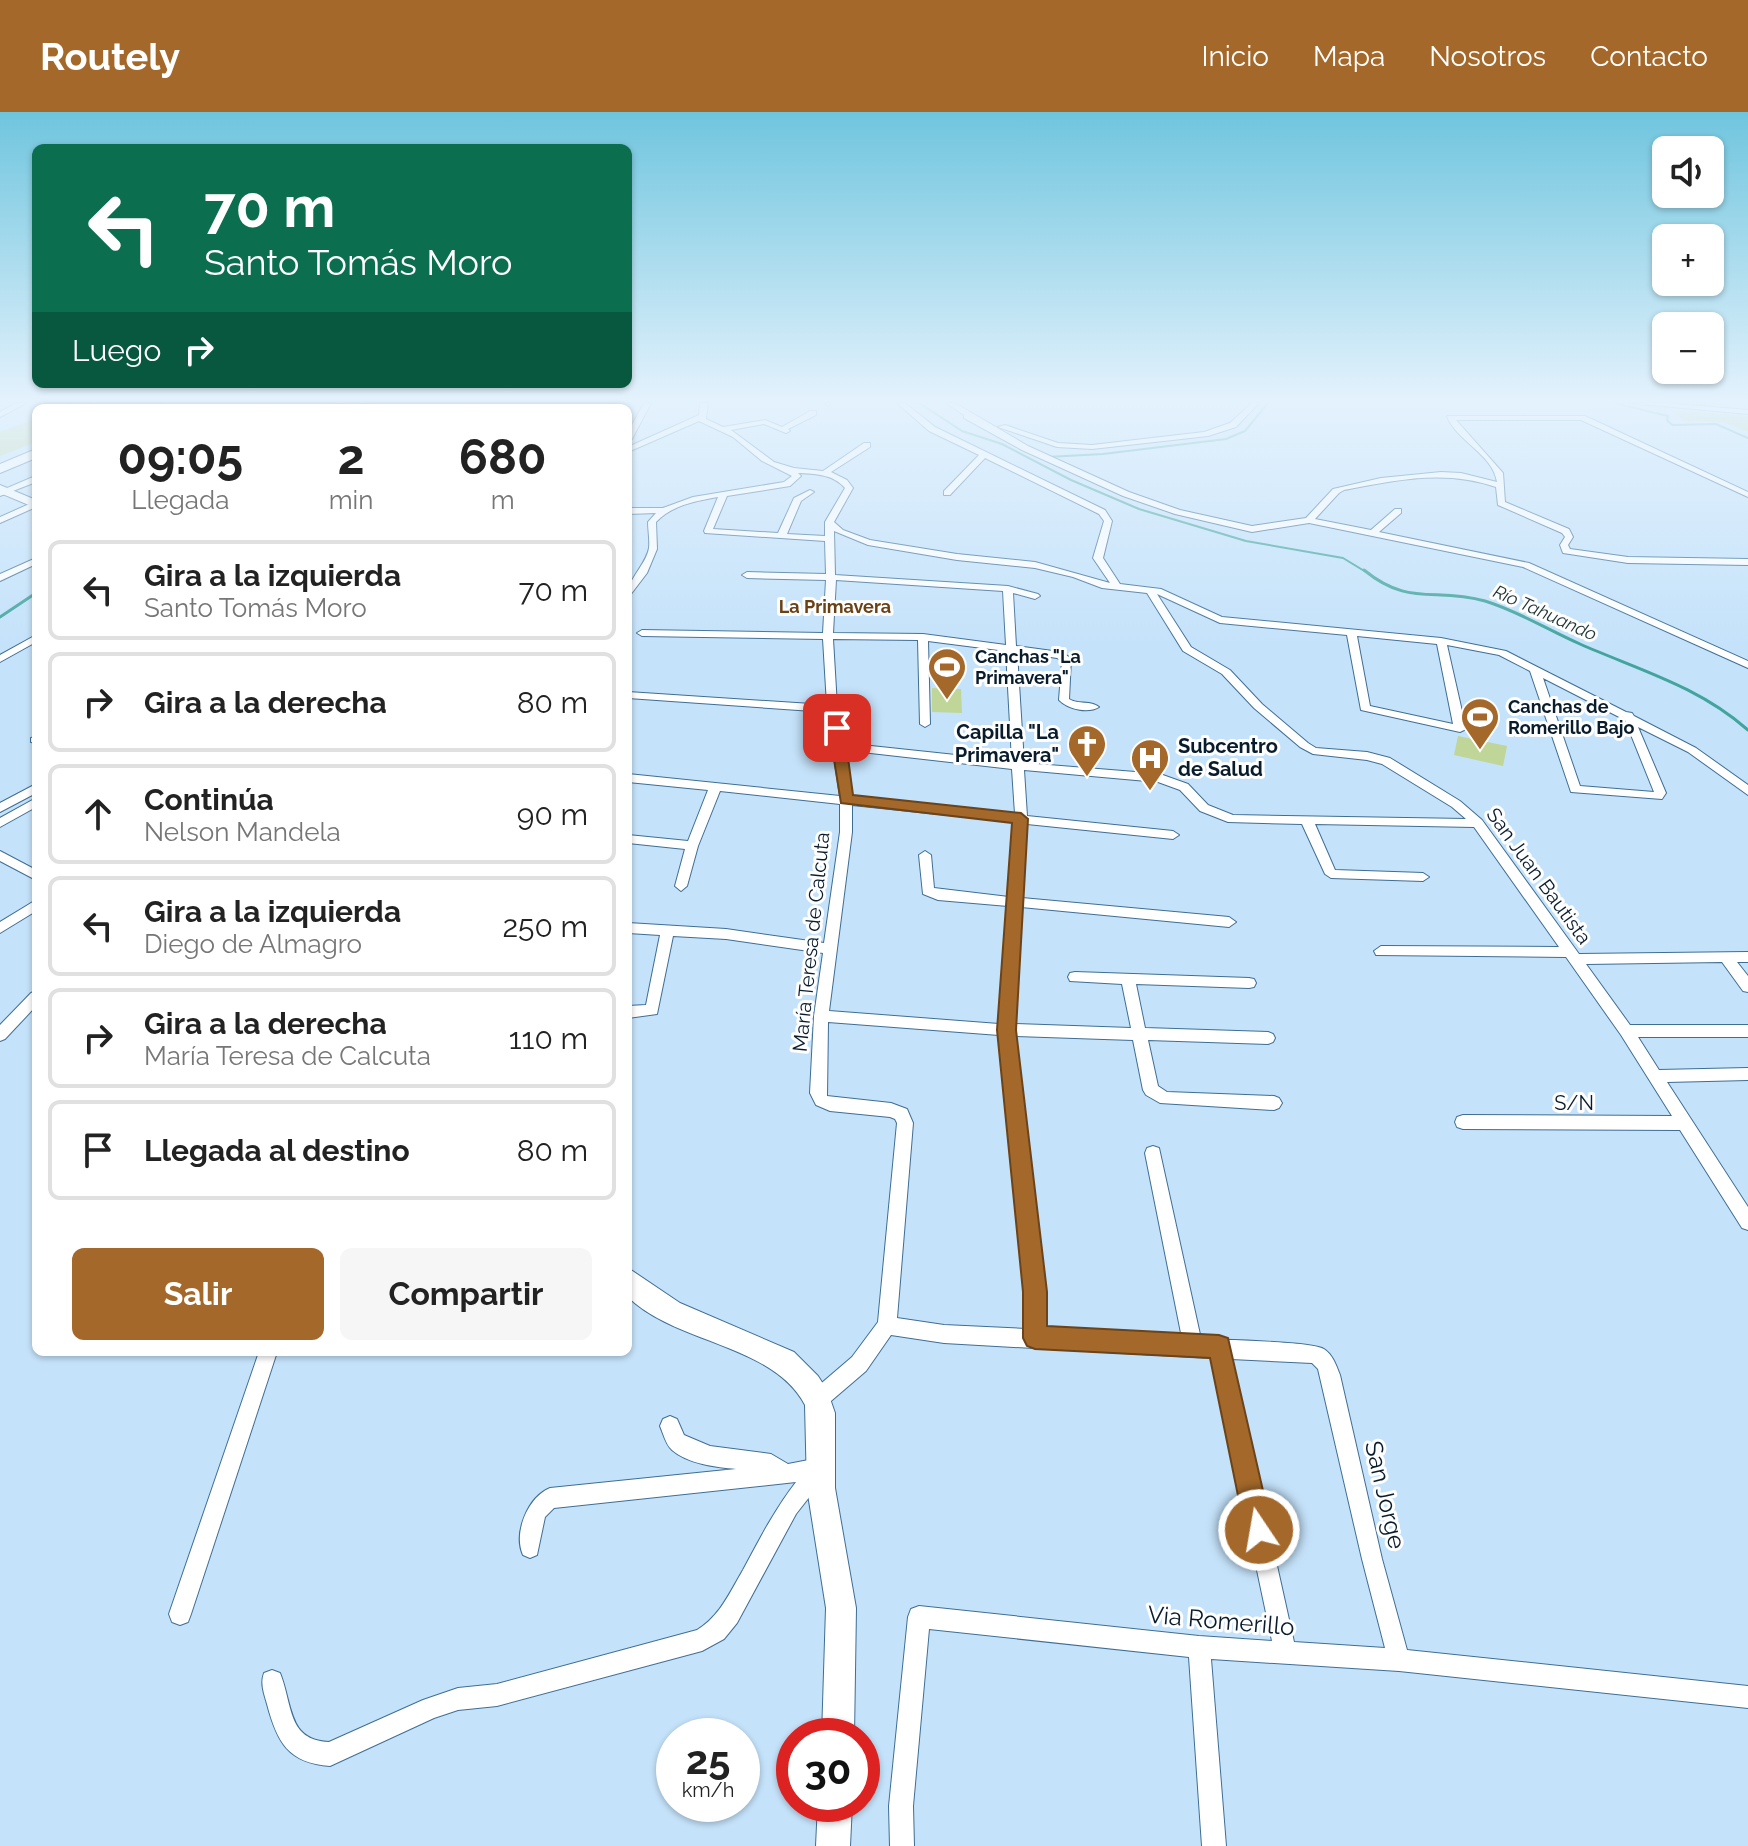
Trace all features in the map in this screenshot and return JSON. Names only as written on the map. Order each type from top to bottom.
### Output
[{"type":"main road","points":[[2,493],[32,507]]},
{"type":"main road","points":[[632,1284],[648,1299],[671,1312],[785,1361],[809,1385],[817,1400],[821,1413],[819,1468],[841,1608],[838,1718]]},
{"type":"main road","points":[[833,1846],[834,1822]]},
{"type":"street","points":[[2,493],[24,484]]},
{"type":"street","points":[[632,511],[662,510],[787,484]]},
{"type":"street","name":"María Teresa de Calcuta","points":[[845,484],[849,488],[829,522],[828,539],[828,637],[833,709],[846,799],[842,879],[821,1016],[818,1093],[821,1100],[830,1104],[891,1110],[901,1114],[905,1123],[887,1325]]},
{"type":"street","points":[[947,493],[956,484]]},
{"type":"street","points":[[1042,484],[1107,516],[1097,552],[1117,587]]},
{"type":"street","points":[[1104,484],[1178,512],[1252,529],[1309,520],[1526,565],[1748,665]]},
{"type":"street","points":[[1309,520],[1336,491],[1369,484]]},
{"type":"street","points":[[1496,484],[1499,485],[1501,503],[1566,531],[1569,537],[1564,545],[1566,551],[1628,560],[1748,562]]},
{"type":"street","points":[[1724,484],[1748,495]]},
{"type":"street","points":[[782,535],[797,500],[810,492]]},
{"type":"street","points":[[723,495],[708,531],[828,539]]},
{"type":"street","points":[[0,520],[32,507]]},
{"type":"street","points":[[632,586],[650,559],[655,539],[652,522],[662,510]]},
{"type":"street","points":[[1374,532],[1398,511]]},
{"type":"street","points":[[829,522],[840,532],[868,542],[957,557],[1035,565],[1117,587],[1149,589],[1220,620],[1441,641],[1502,653],[1703,756],[1748,791]]},
{"type":"street","points":[[0,578],[32,563]]},
{"type":"street","points":[[747,575],[829,576],[1008,589],[1035,596]]},
{"type":"street","points":[[1008,589],[1021,819],[1006,1030],[1035,1292],[1035,1338]]},
{"type":"street","name":"San Juan Bautista","points":[[1149,589],[1187,649],[1226,672],[1258,706],[1304,745],[1313,751],[1386,761],[1446,797],[1478,823],[1626,1031],[1748,1222]]},
{"type":"street","points":[[1351,632],[1365,708],[1460,729],[1441,641]]},
{"type":"street","points":[[642,633],[923,637],[1064,657],[1067,660],[1064,700],[1071,705],[1094,707]]},
{"type":"street","points":[[923,637],[925,724]]},
{"type":"street","points":[[0,659],[32,640]]},
{"type":"street","points":[[1535,671],[1575,789],[1658,796],[1660,793],[1628,715]]},
{"type":"street","points":[[632,695],[833,709]]},
{"type":"street","points":[[840,746],[1160,778],[1184,787],[1204,808],[1216,815],[1232,819],[1478,823]]},
{"type":"street","points":[[632,778],[1173,835]]},
{"type":"street","points":[[681,886],[692,846],[716,786]]},
{"type":"street","points":[[0,808],[32,790]]},
{"type":"street","points":[[0,823],[32,804]]},
{"type":"street","points":[[1307,821],[1331,874],[1423,877]]},
{"type":"street","points":[[632,839],[692,846]]},
{"type":"street","points":[[0,855],[32,874]]},
{"type":"street","points":[[925,855],[928,891],[932,894],[1229,922]]},
{"type":"street","points":[[0,928],[32,908]]},
{"type":"street","points":[[632,928],[726,934],[831,949]]},
{"type":"street","points":[[632,1012],[652,1010],[667,931]]},
{"type":"street","points":[[1381,951],[1748,957]]},
{"type":"street","points":[[1726,957],[1748,987]]},
{"type":"street","points":[[1075,977],[1249,983]]},
{"type":"street","points":[[1128,980],[1151,1090],[1157,1095],[1274,1103]]},
{"type":"street","points":[[0,1035],[32,1001]]},
{"type":"street","points":[[821,1016],[1006,1030],[1268,1038]]},
{"type":"street","points":[[1626,1031],[1748,1031]]},
{"type":"street","points":[[1655,1076],[1748,1074]]},
{"type":"street","name":"S/N","points":[[1463,1122],[1684,1123]]},
{"type":"street","points":[[1153,1153],[1193,1345]]},
{"type":"street","points":[[817,1400],[859,1364],[887,1325],[944,1334],[1219,1347],[1285,1652]]},
{"type":"street","name":"San Jorge","points":[[1219,1347],[1308,1351],[1325,1362],[1331,1375],[1372,1559],[1399,1660]]},
{"type":"street","points":[[180,1614],[267,1356]]},
{"type":"street","points":[[670,1426],[677,1442],[689,1449],[710,1456],[771,1464],[787,1474]]},
{"type":"street","points":[[530,1548],[540,1503],[550,1498],[787,1474],[819,1468]]},
{"type":"street","points":[[272,1681],[289,1735],[297,1748],[313,1754],[330,1754],[458,1699],[497,1695],[702,1640],[716,1631],[729,1615],[789,1507],[819,1468]]},
{"type":"street","name":"Via Romerillo","points":[[902,1846],[901,1806],[919,1617],[1199,1647],[1399,1660],[1748,1697]]},
{"type":"street","points":[[1199,1647],[1214,1846]]},
{"type":"green space","name":"Canchas \"La Primavera\"","points":[[932,688],[961,689],[962,713],[932,712]]},
{"type":"green space","name":"Canchas de Romerillo Bajo","points":[[1458,736],[1507,746],[1503,766],[1454,755]]},
{"type":"waterway","name":"Río Tahuando","points":[[1080,484],[1139,509],[1246,541],[1343,558],[1366,572]]},
{"type":"waterway","name":"Río Tahuando","points":[[1364,570],[1380,581],[1409,592],[1467,597],[1509,610],[1688,690],[1748,730]]},
{"type":"waterway","points":[[0,617],[32,596]]},
{"type":"place","name":"Canchas \"La Primavera\"","points":[[947,701]]},
{"type":"place","name":"Canchas de Romerillo Bajo","points":[[1480,751]]},
{"type":"place","name":"Capilla \"La Primavera\"","points":[[1087,778]]},
{"type":"place","name":"Subcentro de Salud","points":[[1150,792]]},
{"type":"district","name":"La Primavera","points":[[835,607]]},
{"type":"route","points":[[837,728],[846,799],[1021,819],[1006,1030],[1035,1292],[1035,1338],[1219,1347],[1259,1530]]}]
